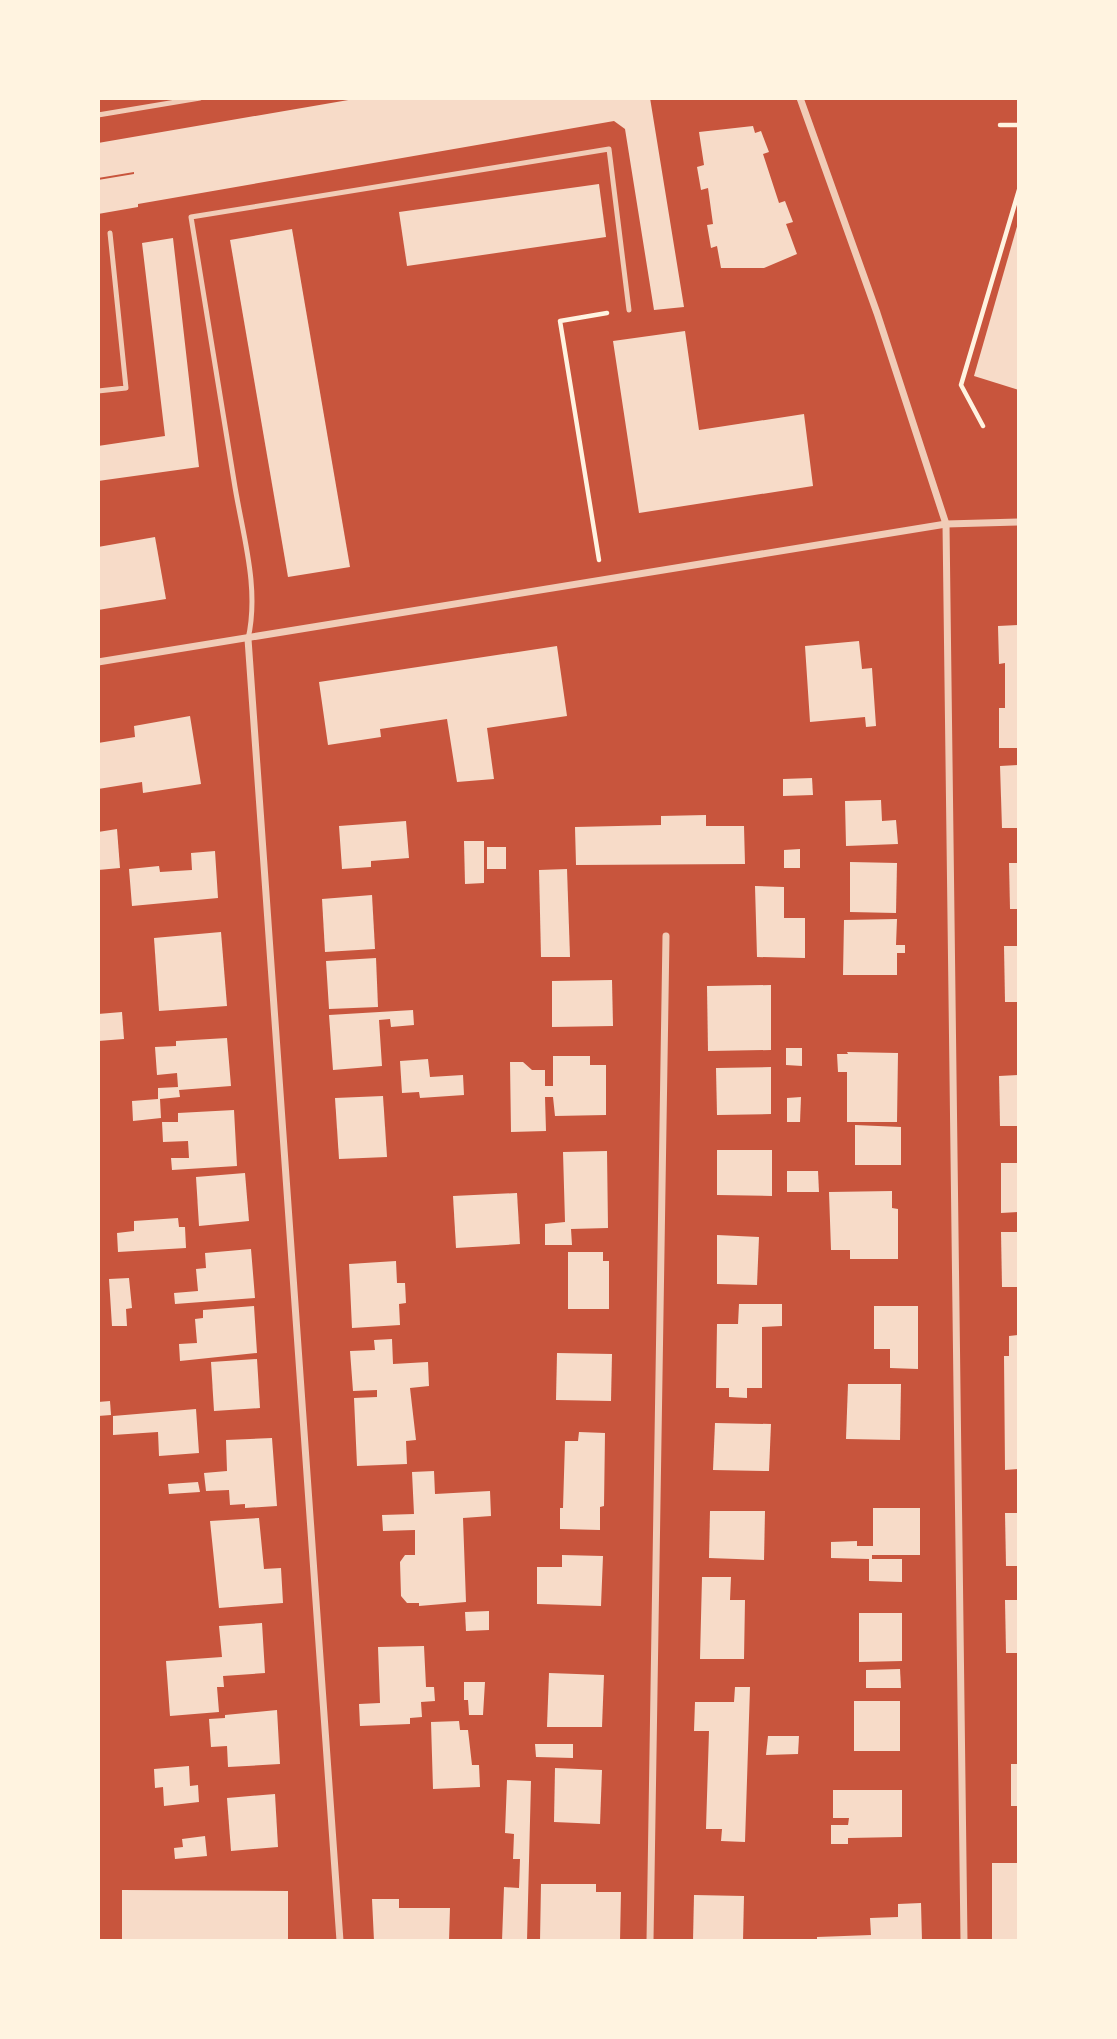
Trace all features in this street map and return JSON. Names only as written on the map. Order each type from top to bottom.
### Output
[{"type":"street","points":[[800,98],[877,313],[946,524],[964,1941]]},
{"type":"street","points":[[98,662],[946,524],[1019,522]]},
{"type":"street","points":[[248,639],[340,1941]]},
{"type":"street","points":[[650,1941],[666,936]]},
{"type":"lane","points":[[98,115],[200,98]]},
{"type":"lane","points":[[248,639],[253,618],[250,571],[191,217],[609,149],[629,310]]},
{"type":"lane","points":[[98,391],[126,388],[110,233]]},
{"type":"path","points":[[1000,125],[1019,125]]},
{"type":"path","points":[[983,426],[961,385],[1019,190]]},
{"type":"path","points":[[603,580],[560,321],[629,310]]},
{"type":"building","points":[[360,98],[650,98],[684,307],[654,310],[625,129],[614,121],[138,204],[138,207],[98,214],[98,180],[134,172],[98,178],[98,143]]},
{"type":"building","points":[[753,126],[755,133],[761,131],[769,152],[763,154],[779,203],[785,201],[793,222],[786,224],[797,254],[764,268],[721,268],[717,246],[711,248],[707,225],[713,224],[708,188],[701,190],[697,167],[704,165],[699,132]]},
{"type":"building","points":[[599,184],[606,237],[407,266],[399,212]]},
{"type":"building","points":[[1019,224],[1019,390],[974,376]]},
{"type":"building","points":[[292,229],[350,567],[288,577],[230,240]]},
{"type":"building","points":[[173,238],[199,467],[98,481],[98,446],[165,436],[142,243]]},
{"type":"building","points":[[685,331],[699,430],[804,414],[813,486],[639,513],[613,341]]},
{"type":"building","points":[[155,537],[166,599],[98,610],[98,547]]},
{"type":"building","points":[[1019,625],[1019,748],[999,748],[999,708],[1005,708],[1005,663],[999,664],[998,626]]},
{"type":"building","points":[[859,641],[862,669],[872,668],[876,726],[866,727],[865,717],[810,722],[805,646]]},
{"type":"building","points":[[557,646],[567,716],[487,728],[494,779],[457,782],[447,719],[380,729],[381,737],[328,745],[319,682]]},
{"type":"building","points":[[190,716],[201,784],[143,793],[142,782],[98,789],[98,743],[135,737],[134,726]]},
{"type":"building","points":[[1019,765],[1019,828],[1002,828],[1000,766]]},
{"type":"building","points":[[812,778],[813,795],[783,796],[783,779]]},
{"type":"building","points":[[881,800],[882,821],[896,820],[898,844],[846,846],[845,801]]},
{"type":"building","points":[[706,815],[706,826],[744,826],[745,864],[576,865],[575,827],[661,825],[661,816]]},
{"type":"building","points":[[406,821],[409,858],[371,861],[371,867],[342,869],[339,826]]},
{"type":"building","points":[[117,829],[120,868],[98,870],[98,832]]},
{"type":"building","points":[[464,841],[484,841],[484,883],[465,884]]},
{"type":"building","points":[[487,847],[506,847],[506,869],[487,869]]},
{"type":"building","points":[[800,849],[800,868],[784,868],[784,850]]},
{"type":"building","points":[[215,851],[218,898],[132,906],[129,869],[159,866],[160,872],[192,870],[191,853]]},
{"type":"building","points":[[850,862],[897,863],[896,913],[850,912]]},
{"type":"building","points":[[1009,863],[1019,863],[1019,909],[1010,909]]},
{"type":"building","points":[[567,869],[570,957],[541,957],[539,870]]},
{"type":"building","points":[[755,886],[784,887],[784,918],[805,918],[805,958],[757,957]]},
{"type":"building","points":[[372,895],[375,949],[325,952],[322,899]]},
{"type":"building","points":[[897,919],[896,945],[905,945],[905,953],[897,953],[897,975],[843,975],[844,920]]},
{"type":"building","points":[[221,932],[227,1006],[159,1011],[154,938]]},
{"type":"building","points":[[1004,946],[1019,946],[1019,1002],[1005,1002]]},
{"type":"building","points":[[376,958],[378,1007],[329,1009],[326,961]]},
{"type":"building","points":[[612,980],[613,1026],[552,1027],[552,981]]},
{"type":"building","points":[[771,985],[771,1050],[708,1051],[707,986]]},
{"type":"building","points":[[413,1010],[414,1025],[391,1027],[390,1019],[379,1020],[382,1066],[333,1070],[329,1015]]},
{"type":"building","points":[[122,1012],[124,1039],[98,1041],[98,1014]]},
{"type":"building","points":[[227,1038],[231,1086],[179,1090],[180,1097],[160,1099],[161,1118],[133,1121],[132,1101],[158,1099],[158,1088],[178,1087],[177,1073],[157,1075],[155,1047],[176,1046],[176,1041]]},
{"type":"building","points":[[786,1048],[802,1048],[802,1066],[786,1065]]},
{"type":"building","points":[[847,1052],[898,1053],[897,1122],[847,1122],[847,1072],[838,1072],[837,1054],[848,1054]]},
{"type":"building","points":[[553,1056],[590,1056],[590,1065],[606,1065],[606,1115],[555,1116],[553,1097],[545,1097],[546,1131],[511,1132],[510,1062],[523,1062],[532,1070],[545,1070],[545,1086],[553,1086]]},
{"type":"building","points":[[428,1059],[430,1077],[463,1075],[464,1095],[420,1098],[419,1092],[402,1093],[400,1061]]},
{"type":"building","points":[[771,1067],[771,1114],[717,1115],[716,1068]]},
{"type":"building","points":[[1019,1075],[1019,1126],[1000,1126],[999,1076]]},
{"type":"building","points":[[383,1096],[387,1157],[339,1159],[335,1098]]},
{"type":"building","points":[[801,1097],[800,1122],[787,1122],[787,1098]]},
{"type":"building","points":[[234,1110],[237,1166],[172,1170],[171,1158],[189,1158],[188,1141],[163,1142],[162,1122],[178,1122],[178,1113]]},
{"type":"building","points":[[855,1125],[901,1127],[901,1165],[855,1165]]},
{"type":"building","points":[[717,1150],[772,1150],[772,1196],[717,1195]]},
{"type":"building","points":[[607,1151],[608,1228],[571,1229],[572,1245],[545,1245],[545,1224],[565,1222],[563,1152]]},
{"type":"building","points":[[1001,1163],[1019,1163],[1019,1212],[1001,1213]]},
{"type":"building","points":[[787,1171],[818,1171],[819,1192],[787,1192]]},
{"type":"building","points":[[245,1173],[249,1221],[199,1226],[196,1177]]},
{"type":"building","points":[[892,1191],[892,1208],[898,1209],[898,1259],[850,1259],[850,1250],[831,1250],[829,1192]]},
{"type":"building","points":[[517,1193],[520,1244],[456,1248],[453,1196]]},
{"type":"building","points":[[178,1218],[179,1227],[185,1227],[186,1248],[118,1252],[117,1233],[134,1231],[134,1221]]},
{"type":"building","points":[[1001,1232],[1019,1232],[1019,1287],[1002,1287]]},
{"type":"building","points":[[717,1235],[759,1237],[757,1285],[717,1284]]},
{"type":"building","points":[[251,1249],[255,1298],[175,1304],[174,1293],[198,1291],[196,1269],[206,1268],[205,1253]]},
{"type":"building","points":[[568,1252],[603,1252],[603,1261],[609,1261],[609,1309],[568,1309]]},
{"type":"building","points":[[396,1261],[397,1283],[405,1283],[406,1303],[399,1304],[400,1325],[352,1328],[349,1264]]},
{"type":"building","points":[[129,1278],[132,1308],[126,1309],[127,1326],[112,1326],[109,1279]]},
{"type":"building","points":[[739,1304],[782,1304],[782,1326],[762,1327],[762,1388],[747,1388],[747,1398],[729,1397],[729,1388],[716,1388],[717,1324],[738,1324]]},
{"type":"building","points":[[254,1306],[257,1353],[180,1361],[179,1344],[197,1343],[195,1319],[203,1318],[203,1310]]},
{"type":"building","points":[[874,1306],[918,1306],[918,1369],[890,1368],[890,1349],[874,1349]]},
{"type":"building","points":[[1019,1335],[1019,1469],[1005,1470],[1004,1356],[1009,1356],[1009,1336]]},
{"type":"building","points":[[392,1339],[393,1364],[428,1362],[429,1386],[410,1388],[416,1440],[406,1441],[407,1464],[357,1466],[354,1398],[377,1397],[377,1390],[353,1391],[350,1351],[375,1350],[374,1340]]},
{"type":"building","points":[[557,1353],[612,1354],[611,1401],[556,1400]]},
{"type":"building","points":[[257,1359],[260,1408],[214,1411],[211,1362]]},
{"type":"building","points":[[848,1384],[901,1384],[900,1440],[846,1439]]},
{"type":"building","points":[[110,1401],[111,1415],[98,1416],[98,1402]]},
{"type":"building","points":[[196,1409],[199,1453],[159,1456],[158,1432],[113,1435],[113,1416]]},
{"type":"building","points":[[715,1423],[771,1424],[769,1471],[713,1470]]},
{"type":"building","points":[[579,1432],[605,1433],[604,1506],[600,1507],[600,1530],[560,1529],[565,1441],[578,1441]]},
{"type":"building","points":[[272,1438],[277,1506],[245,1508],[245,1504],[230,1505],[229,1490],[206,1491],[204,1473],[227,1471],[226,1440]]},
{"type":"building","points":[[434,1471],[435,1494],[490,1491],[491,1516],[463,1518],[466,1602],[419,1606],[419,1603],[407,1603],[401,1596],[400,1562],[405,1555],[415,1555],[415,1530],[383,1531],[382,1515],[414,1514],[412,1472]]},
{"type":"building","points":[[198,1482],[200,1492],[169,1494],[168,1484]]},
{"type":"building","points":[[873,1508],[920,1508],[920,1555],[872,1555],[872,1559],[902,1559],[902,1582],[869,1581],[869,1559],[831,1558],[831,1542],[857,1541],[857,1546],[873,1546]]},
{"type":"building","points":[[710,1511],[765,1511],[764,1560],[709,1558]]},
{"type":"building","points":[[1005,1513],[1019,1513],[1019,1566],[1006,1566]]},
{"type":"building","points":[[259,1518],[264,1569],[281,1568],[283,1603],[219,1608],[210,1521]]},
{"type":"building","points":[[562,1555],[603,1556],[601,1606],[537,1604],[537,1567],[562,1567]]},
{"type":"building","points":[[702,1577],[731,1577],[730,1600],[745,1600],[744,1659],[700,1659]]},
{"type":"building","points":[[1005,1600],[1019,1600],[1019,1653],[1006,1653]]},
{"type":"building","points":[[489,1611],[489,1630],[466,1631],[465,1612]]},
{"type":"building","points":[[859,1613],[902,1613],[902,1661],[859,1662]]},
{"type":"building","points":[[262,1623],[265,1673],[223,1676],[224,1687],[217,1687],[219,1712],[170,1716],[166,1661],[222,1657],[219,1626]]},
{"type":"building","points":[[424,1646],[426,1687],[434,1687],[435,1701],[421,1702],[422,1717],[410,1718],[410,1724],[360,1726],[359,1704],[380,1703],[378,1647]]},
{"type":"building","points":[[900,1669],[901,1688],[866,1688],[866,1670]]},
{"type":"building","points":[[549,1673],[604,1675],[602,1727],[547,1727]]},
{"type":"building","points":[[464,1682],[485,1682],[483,1715],[469,1715],[468,1700],[464,1700]]},
{"type":"building","points":[[735,1687],[750,1687],[745,1842],[721,1841],[722,1829],[706,1829],[709,1731],[694,1731],[695,1702],[734,1702]]},
{"type":"building","points":[[854,1701],[900,1701],[900,1751],[854,1751]]},
{"type":"building","points":[[277,1710],[280,1764],[228,1767],[227,1746],[211,1747],[209,1719]]},
{"type":"building","points":[[459,1721],[460,1730],[468,1730],[472,1765],[479,1765],[480,1787],[433,1789],[431,1722]]},
{"type":"building","points":[[768,1736],[799,1736],[798,1754],[766,1755]]},
{"type":"building","points":[[535,1744],[573,1744],[573,1758],[536,1757]]},
{"type":"building","points":[[1011,1764],[1019,1764],[1019,1806],[1011,1806]]},
{"type":"building","points":[[189,1766],[190,1786],[198,1785],[199,1802],[164,1806],[163,1787],[155,1788],[154,1769]]},
{"type":"building","points":[[555,1768],[602,1770],[600,1824],[554,1822]]},
{"type":"building","points":[[507,1780],[531,1781],[527,1941],[502,1941],[504,1887],[519,1888],[520,1859],[513,1859],[514,1834],[505,1833]]},
{"type":"building","points":[[833,1790],[902,1790],[902,1837],[848,1838],[848,1844],[831,1844],[831,1825],[848,1825],[849,1818],[833,1818]]},
{"type":"building","points":[[275,1794],[278,1847],[231,1851],[227,1798]]},
{"type":"building","points":[[205,1836],[207,1856],[175,1859],[174,1848],[183,1847],[182,1839]]},
{"type":"building","points":[[992,1863],[1019,1863],[1019,1941],[992,1941]]},
{"type":"building","points":[[541,1884],[596,1884],[596,1892],[621,1892],[620,1941],[540,1941]]},
{"type":"building","points":[[122,1890],[288,1891],[288,1941],[122,1941]]},
{"type":"building","points":[[694,1895],[744,1896],[743,1941],[693,1941]]},
{"type":"building","points":[[372,1899],[399,1899],[399,1908],[450,1908],[449,1941],[374,1941]]},
{"type":"building","points":[[921,1903],[922,1941],[817,1941],[817,1937],[871,1935],[870,1918],[898,1917],[898,1904]]}]
